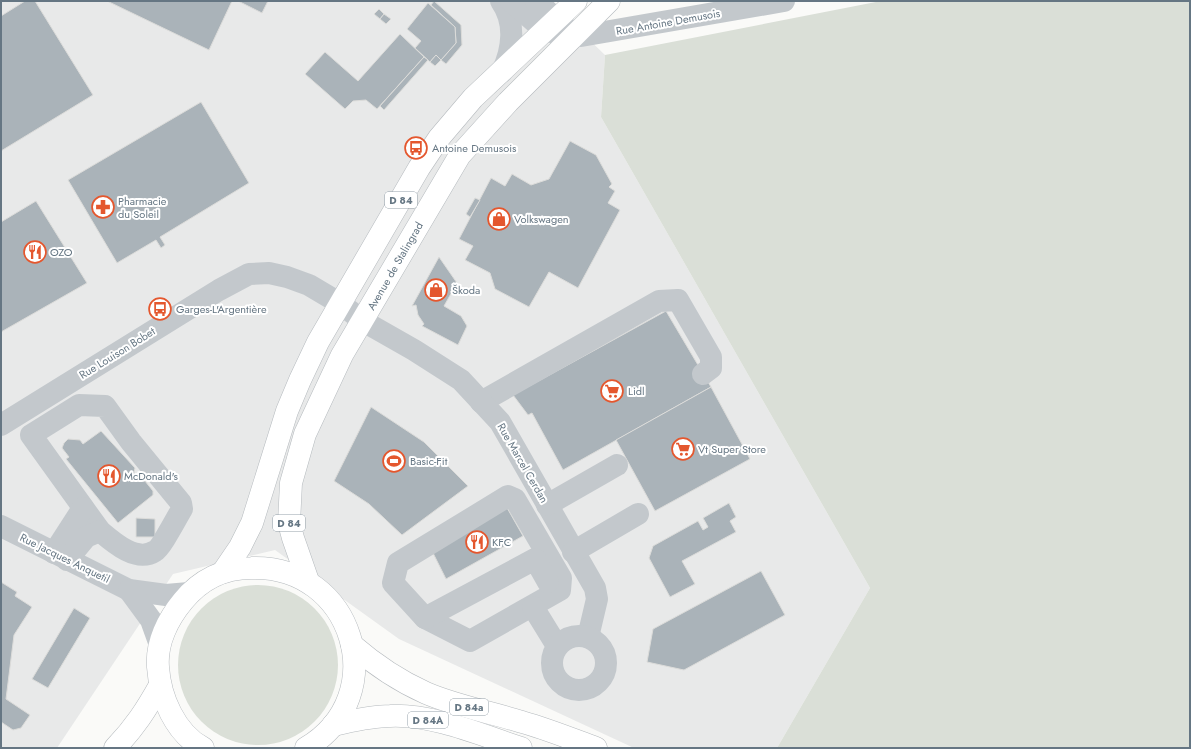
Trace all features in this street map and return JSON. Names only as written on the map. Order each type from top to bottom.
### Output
[{"type":"main road","name":"D 84","points":[[223,572],[240,547],[252,523],[287,411],[318,342],[432,148],[453,121],[576,1]]},
{"type":"main road","name":"Avenue de Stalingrad","points":[[308,581],[289,523],[291,483],[305,434],[342,355],[460,154],[484,127],[609,1]]},
{"type":"main road","points":[[200,748],[176,721],[166,704],[160,684],[158,665],[160,645],[170,616],[189,592],[202,582],[223,572],[240,568],[265,567],[288,572],[308,581],[325,595],[337,609],[346,626],[352,645],[354,666],[352,687],[345,707],[333,725],[317,742],[306,748]]},
{"type":"main road","name":"D 84a","points":[[352,645],[398,679],[425,693],[457,704],[523,722],[596,748]]},
{"type":"main road","points":[[115,748],[134,728],[144,714],[160,684]]},
{"type":"main road","name":"D 84A","points":[[333,725],[373,717],[392,716],[419,718],[467,730],[521,748]]},
{"type":"street","points":[[501,1],[508,11],[512,35],[502,72]]},
{"type":"street","points":[[511,1],[551,25]]},
{"type":"street","points":[[536,1],[551,25]]},
{"type":"street","name":"Rue Antoine Demusois","points":[[551,25],[581,36],[631,29],[784,1]]},
{"type":"street","name":"Rue Louison Bobet","points":[[1,425],[219,290],[249,274],[269,273],[287,277],[309,285],[341,304],[363,321]]},
{"type":"street","points":[[481,402],[659,301],[678,300],[711,357],[712,368],[703,374]]},
{"type":"street","name":"Rue Marcel Cerdan","points":[[363,321],[414,350],[461,380],[500,422],[573,552],[595,588],[597,599],[588,637]]},
{"type":"street","points":[[79,405],[105,406],[139,452],[182,503],[182,509],[156,551],[143,556],[117,544],[100,531],[31,435],[79,405]]},
{"type":"street","points":[[547,505],[617,465]]},
{"type":"street","points":[[508,496],[515,499],[561,578],[560,590],[533,606],[470,640],[425,618],[393,583],[398,562],[508,496]]},
{"type":"street","points":[[61,557],[83,508]]},
{"type":"street","points":[[573,552],[638,514]]},
{"type":"street","name":"Rue Jacques Anquetil","points":[[1,526],[129,590],[166,595],[189,592]]},
{"type":"street","points":[[61,557],[86,537],[100,531]]},
{"type":"street","points":[[425,618],[535,559],[555,593]]},
{"type":"street","name":"Rue Jacques Anquetil","points":[[129,590],[151,620],[160,645]]},
{"type":"street","points":[[533,606],[557,646]]},
{"type":"street","points":[[571,637],[588,637],[596,642],[602,648],[606,666],[598,683],[590,688],[572,690],[557,680],[551,663],[557,646],[571,637]]},
{"type":"shaded area","points":[[1,1],[549,1],[605,55],[601,117],[870,588],[777,748],[634,748],[399,639],[275,550],[173,574],[57,748],[1,748]]},
{"type":"shaded area","points":[[881,1],[1190,1],[1190,748],[777,748],[870,588],[601,117],[605,55]]},
{"type":"shaded area","points":[[266,585],[281,588],[296,594],[315,608],[325,620],[332,634],[337,649],[337,681],[332,696],[325,710],[315,722],[303,732],[281,742],[266,745],[250,745],[235,742],[213,732],[201,722],[191,710],[179,681],[178,657],[181,642],[191,620],[201,608],[213,598],[242,586]]},
{"type":"building","points":[[25,1],[35,1],[93,95],[1,151],[1,16]]},
{"type":"building","points":[[107,1],[232,1],[209,50]]},
{"type":"building","points":[[238,1],[268,1],[262,13]]},
{"type":"building","points":[[434,1],[461,25],[462,45],[446,64],[441,60],[456,43],[455,27],[431,5]]},
{"type":"building","points":[[428,3],[455,27],[456,43],[441,60],[436,55],[430,62],[415,48],[421,41],[407,29]]},
{"type":"building","points":[[379,9],[384,14],[380,19],[374,14]]},
{"type":"building","points":[[384,14],[391,19],[386,24],[380,19]]},
{"type":"building","points":[[400,34],[424,57],[377,109],[366,100],[353,101],[345,109],[305,74],[325,52],[358,81]]},
{"type":"building","points":[[436,55],[441,60],[435,66],[430,62]]},
{"type":"building","points":[[424,57],[428,60],[384,110],[380,106]]},
{"type":"building","points":[[201,102],[249,183],[160,237],[165,245],[161,248],[156,240],[117,263],[68,180]]},
{"type":"building","points":[[570,141],[596,155],[612,184],[609,187],[615,191],[608,203],[620,210],[578,288],[549,272],[529,307],[495,289],[490,273],[465,260],[473,246],[459,239],[491,178],[505,186],[512,174],[531,185],[549,179]]},
{"type":"building","points":[[475,198],[480,200],[470,217],[466,214]]},
{"type":"building","name":"OZO","points":[[36,201],[87,283],[1,332],[1,222]]},
{"type":"building","points":[[439,257],[457,283],[444,306],[461,316],[467,326],[458,345],[422,326],[424,324],[418,315],[416,305],[412,306]]},
{"type":"building","name":"Lidl","points":[[666,311],[711,387],[563,470],[532,413],[528,415],[513,395]]},
{"type":"building","name":"Vt Super Store","points":[[711,387],[750,459],[655,511],[616,440]]},
{"type":"building","name":"Basic-Fit","points":[[371,407],[424,442],[468,486],[402,535],[369,504],[334,481]]},
{"type":"building","name":"McDonald's","points":[[101,431],[135,468],[134,472],[142,481],[145,481],[153,491],[153,495],[118,523],[66,459],[69,457],[62,448],[68,439],[80,440],[83,444]]},
{"type":"building","points":[[729,503],[736,517],[730,521],[736,532],[682,561],[695,584],[670,597],[649,558],[653,546],[698,521],[703,530],[708,527],[703,518]]},
{"type":"building","name":"KFC","points":[[506,506],[523,536],[446,579],[430,547]]},
{"type":"building","points":[[136,518],[155,519],[155,537],[136,537]]},
{"type":"building","points":[[761,571],[785,615],[684,670],[647,662],[653,629]]},
{"type":"building","points":[[1,582],[17,592],[15,596],[32,607],[14,635],[6,699],[30,715],[21,728],[13,730],[1,722]]},
{"type":"building","points":[[74,608],[90,618],[48,688],[32,679]]},
{"type":"place","name":"Antoine Demusois","points":[[416,148]]},
{"type":"place","name":"Pharmacie du Soleil","points":[[103,207]]},
{"type":"place","name":"Volkswagen","points":[[499,219]]},
{"type":"place","name":"OZO","points":[[35,252]]},
{"type":"place","name":"Škoda","points":[[436,290]]},
{"type":"place","name":"Garges-L'Argentière","points":[[160,309]]},
{"type":"place","name":"Lidl","points":[[612,391]]},
{"type":"place","name":"Vt Super Store","points":[[683,449]]},
{"type":"place","name":"Basic-Fit","points":[[394,461]]},
{"type":"place","name":"McDonald's","points":[[109,476]]},
{"type":"place","name":"KFC","points":[[477,542]]}]
